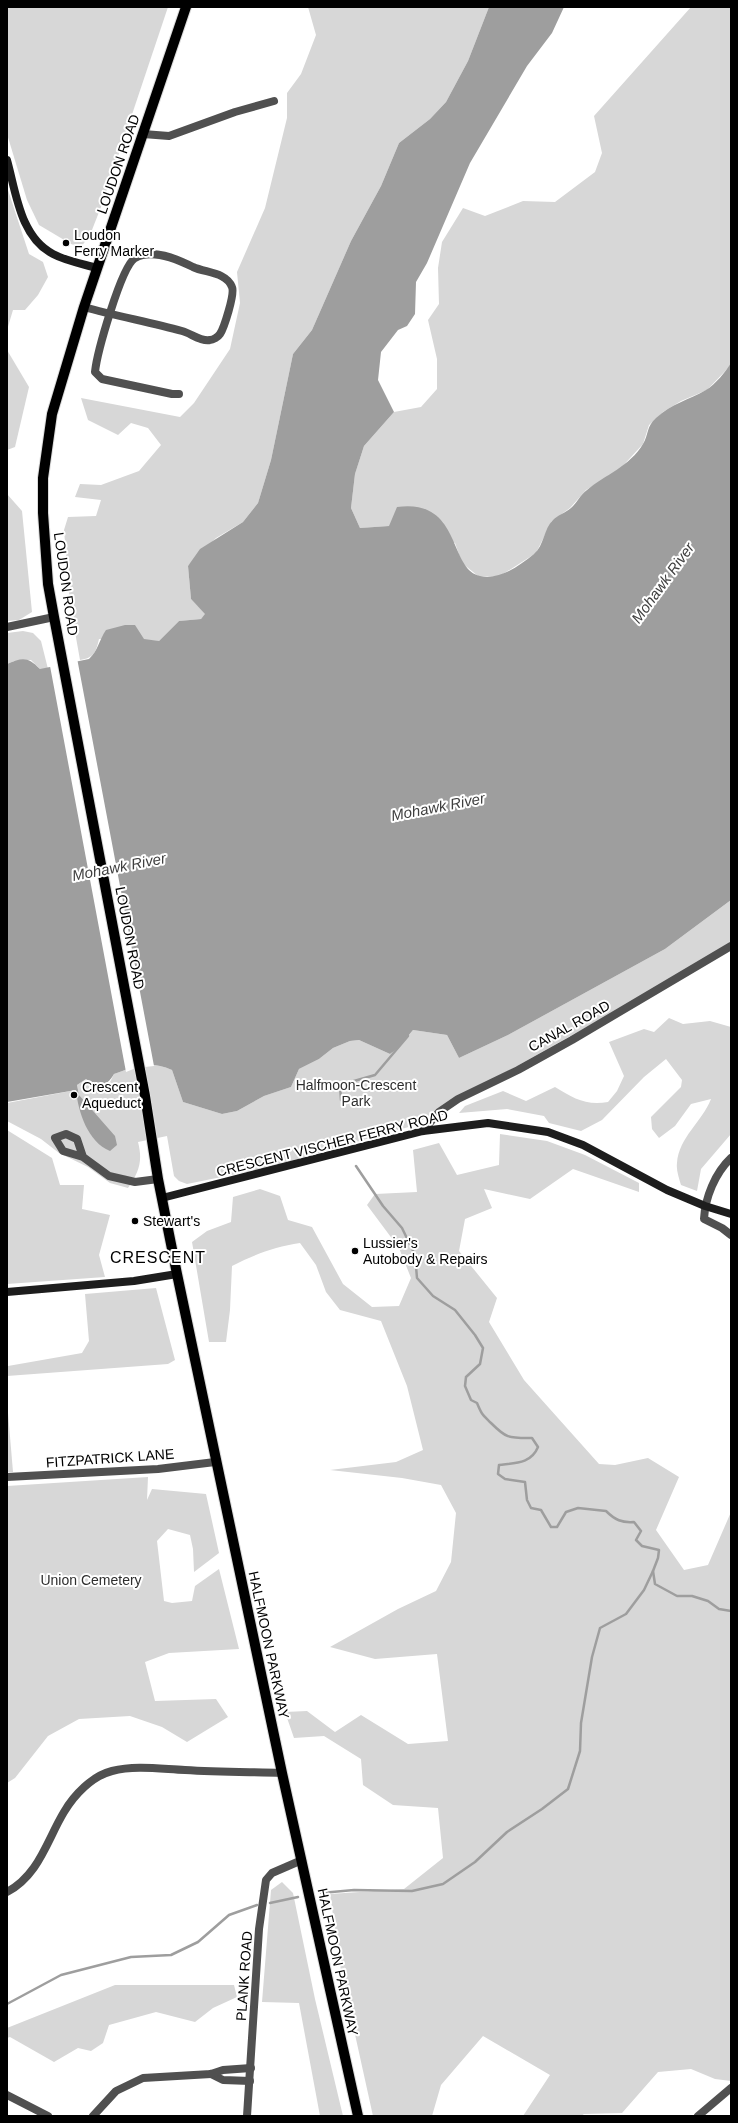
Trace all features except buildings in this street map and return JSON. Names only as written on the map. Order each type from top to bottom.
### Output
[{"type":"main road","name":"LOUDON ROAD","points":[[158,1179],[145,1096],[48,584],[44,527],[43,478],[55,396],[84,306],[186,7]]},
{"type":"main road","points":[[7,160],[27,227],[35,240],[53,254],[97,268]]},
{"type":"main road","name":"CRESCENT VISCHER FERRY ROAD","points":[[162,1198],[423,1131],[488,1123],[548,1132],[583,1145],[667,1190],[705,1206],[731,1214]]},
{"type":"main road","name":"HALFMOON PARKWAY","points":[[158,1179],[215,1462],[358,2116]]},
{"type":"main road","points":[[7,1292],[134,1281],[177,1274]]},
{"type":"street","points":[[143,134],[169,136],[235,112],[274,101]]},
{"type":"street","points":[[84,306],[111,313],[185,332],[207,341],[213,340],[220,334],[232,297],[233,288],[220,275],[167,257],[144,255],[136,258],[127,267],[111,313],[96,362],[95,372],[97,376],[172,394],[179,394]]},
{"type":"street","points":[[7,627],[54,617]]},
{"type":"street","name":"CANAL ROAD","points":[[423,1131],[439,1112],[458,1099],[518,1070],[572,1040],[731,946]]},
{"type":"street","points":[[84,1157],[109,1176],[135,1182],[158,1179]]},
{"type":"street","points":[[731,1158],[722,1167],[705,1206],[704,1219],[722,1228],[731,1235]]},
{"type":"street","name":"FITZPATRICK LANE","points":[[7,1477],[158,1469],[215,1462]]},
{"type":"street","points":[[7,1892],[14,1888],[31,1872],[45,1852],[64,1811],[79,1792],[90,1782],[110,1771],[137,1768],[282,1773]]},
{"type":"street","name":"PLANK ROAD","points":[[247,2116],[259,1929],[266,1880],[272,1873],[302,1860]]},
{"type":"street","points":[[93,2116],[116,2091],[143,2078],[211,2074],[223,2070],[250,2068]]},
{"type":"street","points":[[211,2074],[223,2080],[250,2081]]},
{"type":"street","points":[[698,2116],[731,2088]]},
{"type":"street","points":[[7,2095],[48,2116]]},
{"type":"green space","points":[[7,7],[168,7],[101,207],[90,235],[81,247],[71,244],[39,225],[27,200],[7,134]]},
{"type":"green space","points":[[308,7],[489,7],[468,61],[446,102],[430,119],[399,143],[381,186],[351,241],[312,330],[293,354],[271,460],[258,503],[243,522],[216,538],[188,566],[191,599],[206,614],[201,619],[179,621],[159,641],[99,639],[94,654],[88,658],[80,660],[70,604],[64,530],[68,517],[96,516],[101,500],[75,497],[80,484],[101,485],[139,471],[161,445],[148,428],[131,423],[118,435],[88,420],[81,398],[180,417],[194,403],[230,349],[240,303],[237,272],[265,208],[287,118],[287,93],[301,74],[316,35]]},
{"type":"green space","points":[[691,7],[731,7],[730,366],[707,390],[681,401],[663,412],[649,425],[643,444],[620,469],[586,490],[570,508],[552,521],[536,553],[500,576],[478,576],[462,563],[455,543],[389,526],[360,528],[351,508],[355,474],[364,446],[394,412],[421,407],[437,389],[437,359],[428,320],[439,304],[438,268],[442,242],[463,208],[485,216],[523,201],[555,202],[595,172],[602,153],[594,116]]},
{"type":"green space","points":[[7,187],[29,254],[43,262],[48,277],[38,295],[25,310],[13,310],[7,330]]},
{"type":"green space","points":[[7,350],[29,387],[15,447],[7,450]]},
{"type":"green space","points":[[7,494],[22,511],[32,612],[19,620],[7,621]]},
{"type":"green space","points":[[23,631],[33,633],[41,641],[48,669],[40,669],[31,660],[14,661],[7,664],[7,633]]},
{"type":"green space","name":"Halfmoon-Crescent Park","points":[[731,900],[731,946],[412,1126],[266,1168],[187,1184],[179,1181],[174,1176],[167,1136],[138,1142],[140,1155],[139,1166],[135,1177],[128,1188],[110,1183],[88,1167],[59,1153],[41,1139],[7,1121],[7,1103],[76,1090],[92,1135],[105,1148],[88,1107],[79,1095],[77,1085],[86,1079],[93,1085],[110,1082],[114,1074],[143,1065],[156,1065],[164,1067],[172,1070],[183,1102],[222,1114],[237,1111],[264,1096],[291,1087],[299,1069],[319,1059],[333,1048],[350,1041],[359,1040],[390,1054],[398,1048],[413,1030],[447,1035],[459,1058],[508,1035],[665,949]]},
{"type":"green space","points":[[669,1018],[683,1024],[710,1021],[731,1027],[731,1134],[701,1169],[697,1191],[681,1185],[677,1171],[677,1163],[686,1137],[702,1115],[711,1099],[691,1104],[675,1126],[659,1138],[652,1129],[651,1117],[681,1087],[682,1080],[666,1059],[644,1077],[602,1120],[581,1131],[549,1123],[544,1116],[507,1109],[459,1113],[465,1106],[503,1091],[526,1101],[555,1087],[574,1098],[586,1102],[608,1102],[617,1091],[624,1076],[609,1042],[644,1029],[654,1032]]},
{"type":"green space","points":[[7,1130],[52,1158],[60,1185],[84,1185],[82,1209],[110,1215],[99,1255],[105,1277],[7,1284]]},
{"type":"green space","points":[[500,1134],[547,1141],[585,1155],[639,1183],[639,1192],[573,1169],[530,1199],[484,1189],[492,1208],[465,1219],[459,1251],[497,1298],[489,1322],[524,1380],[599,1464],[615,1465],[648,1458],[679,1477],[656,1530],[684,1570],[708,1565],[731,1512],[731,2081],[715,2079],[691,2069],[658,2072],[622,2113],[584,2114],[581,2116],[523,2116],[550,2075],[483,2036],[441,2085],[432,2116],[373,2116],[341,1971],[330,1894],[404,1889],[443,1858],[438,1808],[393,1805],[363,1785],[361,1759],[324,1736],[294,1738],[285,1712],[307,1711],[335,1732],[361,1715],[408,1744],[448,1741],[437,1654],[375,1659],[330,1647],[398,1609],[436,1591],[451,1562],[456,1513],[441,1485],[402,1478],[330,1470],[396,1462],[423,1450],[407,1386],[381,1321],[340,1310],[326,1292],[316,1265],[300,1243],[265,1252],[232,1266],[230,1310],[226,1342],[209,1342],[192,1242],[207,1231],[231,1222],[233,1197],[260,1189],[280,1196],[288,1220],[312,1227],[343,1284],[372,1307],[399,1306],[411,1278],[399,1248],[367,1205],[375,1194],[417,1192],[413,1150],[439,1143],[457,1175],[499,1165]]},
{"type":"green space","points":[[156,1288],[175,1360],[168,1364],[7,1376],[8,1366],[82,1353],[89,1341],[85,1294]]},
{"type":"green space","points":[[7,1401],[13,1472],[7,1472]]},
{"type":"green space","name":"Union Cemetery","points":[[148,1477],[147,1500],[152,1489],[206,1494],[219,1553],[194,1572],[193,1549],[190,1535],[168,1529],[157,1541],[164,1601],[172,1603],[192,1601],[195,1586],[219,1569],[239,1649],[169,1653],[145,1662],[155,1701],[216,1699],[228,1717],[187,1742],[162,1727],[130,1716],[79,1719],[48,1736],[15,1778],[7,1783],[7,1486]]},
{"type":"green space","points":[[282,1882],[293,1893],[315,1999],[343,2116],[320,2116],[299,2003],[262,2002],[271,1890]]},
{"type":"green space","points":[[115,1985],[234,1985],[237,1997],[213,2008],[195,2022],[156,2012],[109,2025],[103,2043],[91,2051],[78,2048],[54,2062],[10,2037],[7,2038],[7,2028]]},
{"type":"water","name":"Mohawk River","points":[[489,7],[564,7],[552,33],[527,66],[470,163],[427,263],[416,282],[415,314],[407,326],[398,330],[381,352],[378,380],[394,412],[364,446],[355,474],[351,508],[360,528],[389,526],[397,507],[418,507],[433,513],[443,523],[470,571],[480,576],[487,577],[502,574],[516,567],[534,554],[540,546],[550,523],[553,520],[571,508],[587,490],[617,470],[638,452],[645,440],[651,424],[656,418],[674,405],[709,388],[720,378],[731,363],[731,900],[665,949],[508,1035],[459,1058],[447,1035],[413,1030],[398,1048],[390,1054],[359,1040],[350,1041],[333,1048],[319,1059],[299,1069],[291,1087],[264,1096],[237,1111],[222,1114],[183,1102],[172,1070],[164,1067],[156,1065],[143,1065],[136,1067],[114,1074],[108,1082],[102,1085],[94,1084],[86,1079],[77,1085],[79,1095],[115,1136],[117,1145],[110,1151],[102,1147],[90,1134],[79,1108],[76,1090],[7,1102],[7,664],[25,659],[32,662],[40,669],[89,659],[106,630],[125,625],[135,625],[144,639],[159,641],[179,621],[201,619],[205,614],[191,599],[188,566],[200,549],[243,522],[258,503],[271,460],[293,354],[312,330],[351,241],[381,186],[399,143],[430,119],[446,102],[468,61]]},
{"type":"pier","points":[[77,658],[154,1066],[136,1068],[126,1072],[50,666]]},
{"type":"waterway","points":[[341,1100],[340,1085],[375,1075],[408,1036]]},
{"type":"waterway","points":[[356,1166],[383,1206],[402,1228],[415,1255],[417,1278],[433,1296],[455,1310],[475,1335],[483,1348],[480,1364],[466,1377],[465,1386],[471,1400],[477,1403],[484,1416],[505,1435],[532,1438],[538,1447],[535,1453],[527,1460],[499,1465],[498,1474],[505,1479],[525,1482],[527,1500],[531,1508],[541,1510],[551,1527],[557,1527],[566,1512],[578,1508],[606,1511],[612,1517],[619,1520],[634,1522],[641,1531],[636,1540],[642,1546],[659,1550],[658,1558],[653,1571],[655,1584],[677,1596],[692,1596],[708,1601],[719,1609],[731,1611]]},
{"type":"waterway","points":[[321,1893],[354,1890],[412,1891],[443,1884],[475,1862],[507,1832],[542,1809],[568,1789],[580,1751],[581,1723],[592,1657],[600,1628],[626,1614],[644,1590],[653,1571]]},
{"type":"waterway","points":[[270,1903],[298,1897]]},
{"type":"waterway","points":[[7,2004],[61,1975],[131,1957],[171,1955],[198,1942],[229,1915],[257,1905]]},
{"type":"place","name":"Loudon Ferry Marker","points":[[66,243]]},
{"type":"place","name":"Crescent Aqueduct","points":[[74,1095]]},
{"type":"place","name":"Stewart's","points":[[135,1221]]},
{"type":"place","name":"Lussier's Autobody & Repairs","points":[[355,1251]]},
{"type":"district","name":"CRESCENT","points":[[158,1257]]}]
